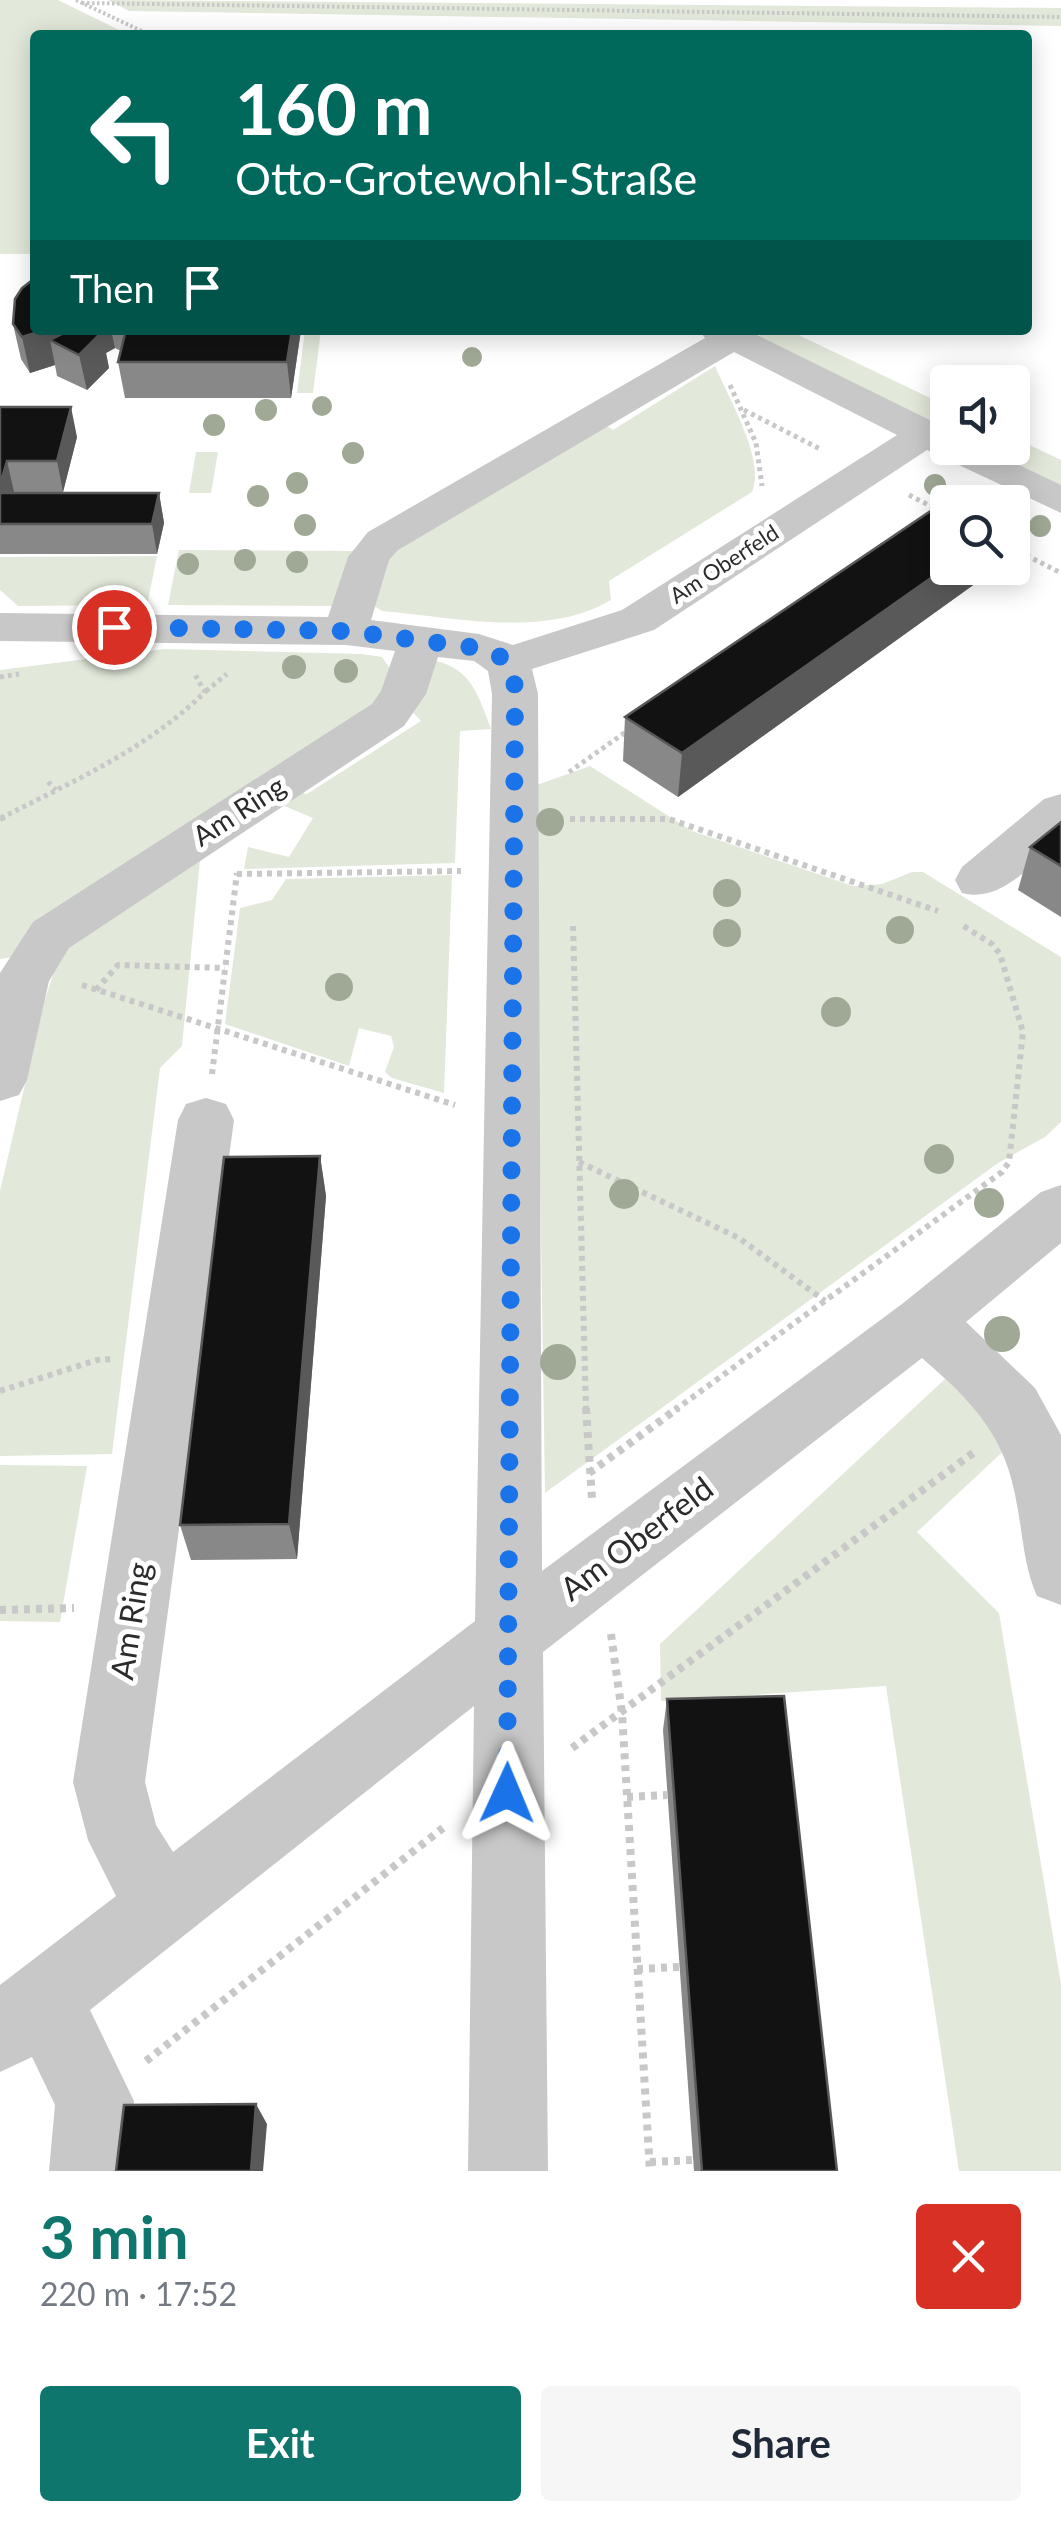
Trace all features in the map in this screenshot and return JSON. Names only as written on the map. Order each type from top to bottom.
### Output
[{"type":"street","points":[[346,631],[369,557],[383,541],[720,339],[930,436]]},
{"type":"street","name":"Am Oberfeld","points":[[507,662],[638,620],[930,449]]},
{"type":"street","points":[[988,465],[1061,501]]},
{"type":"street","points":[[0,628],[346,631],[422,639],[479,648],[507,662],[515,684],[508,2171]]},
{"type":"street","name":"Am Ring","points":[[0,1080],[27,968],[39,948],[66,922],[388,715],[404,694],[422,639]]},
{"type":"street","points":[[967,900],[1061,811]]},
{"type":"street","name":"Am Ring","points":[[164,1905],[124,1840],[109,1782],[206,1120]]},
{"type":"street","name":"Am Oberfeld","points":[[164,1905],[508,1637],[924,1322],[1061,1208]]},
{"type":"street","points":[[924,1322],[1001,1394],[1032,1439],[1061,1574]]},
{"type":"street","points":[[89,2171],[95,2101],[22,2017],[164,1905]]},
{"type":"path","points":[[78,1],[1061,17]]},
{"type":"path","points":[[78,1],[139,30]]},
{"type":"path","points":[[720,339],[718,359],[756,443],[763,482],[758,494]]},
{"type":"path","points":[[1030,557],[1061,573]]},
{"type":"path","points":[[0,819],[148,736],[202,696],[205,690],[190,667]]},
{"type":"path","points":[[569,772],[630,729]]},
{"type":"path","points":[[569,753],[569,788]]},
{"type":"path","points":[[48,782],[56,790]]},
{"type":"path","points":[[570,803],[570,839]]},
{"type":"path","points":[[206,1120],[244,808]]},
{"type":"path","points":[[570,819],[669,819],[945,914]]},
{"type":"path","points":[[236,874],[512,870]]},
{"type":"path","points":[[589,1473],[1002,1172],[1011,1158],[1022,1026],[1000,954],[967,900]]},
{"type":"path","points":[[573,918],[589,1473],[622,1713],[650,2167],[694,2160]]},
{"type":"path","points":[[96,990],[118,964],[225,968]]},
{"type":"path","points":[[27,968],[489,1116],[510,1117]]},
{"type":"path","points":[[579,1162],[702,1217],[754,1245],[825,1301]]},
{"type":"path","points":[[0,1391],[97,1360],[170,1356]]},
{"type":"path","points":[[627,1797],[667,1795]]},
{"type":"path","points":[[637,1969],[679,1967]]},
{"type":"shaded area","points":[[0,0],[58,0],[119,30],[30,30],[30,254],[0,254]]},
{"type":"shaded area","points":[[108,0],[1061,8],[1061,26],[129,11]]},
{"type":"shaded area","points":[[304,335],[320,335],[313,393],[297,393]]},
{"type":"shaded area","points":[[761,335],[798,335],[930,398],[930,424],[754,339]]},
{"type":"shaded area","points":[[715,366],[750,446],[755,479],[752,492],[609,581],[611,600],[585,612],[529,622],[382,611],[371,604],[380,555],[601,422],[613,430]]},
{"type":"shaded area","points":[[1030,445],[1061,460],[1061,487],[1015,465],[1030,465]]},
{"type":"shaded area","points":[[196,452],[218,452],[211,493],[189,493]]},
{"type":"shaded area","points":[[179,550],[359,551],[334,606],[168,605]]},
{"type":"shaded area","points":[[157,556],[147,605],[18,606],[0,590],[0,557]]},
{"type":"shaded area","points":[[165,649],[362,654],[382,657],[395,676],[390,694],[19,956],[0,959],[0,670]]},
{"type":"shaded area","points":[[437,661],[466,678],[491,729],[460,731],[455,863],[244,869],[248,847],[289,857],[313,818],[275,802],[290,790],[307,794],[421,721],[412,711],[426,669]]},
{"type":"shaded area","points":[[590,766],[692,831],[853,886],[882,884],[912,872],[923,872],[1061,957],[1061,1122],[1045,1137],[998,1163],[545,1493],[534,786]]},
{"type":"shaded area","points":[[201,850],[182,1046],[160,1068],[112,1454],[0,1456],[0,1191],[44,1003],[60,952]]},
{"type":"shaded area","points":[[452,875],[444,1093],[392,1078],[385,1072],[394,1047],[391,1036],[359,1028],[349,1066],[225,1024],[240,908],[272,900],[286,879]]},
{"type":"shaded area","points":[[945,1379],[1012,1443],[917,1532],[999,1613],[1061,1984],[1061,2171],[959,2171],[886,1686],[661,1701],[660,1644]]},
{"type":"shaded area","points":[[0,1465],[87,1466],[60,1622],[0,1621]]},
{"type":"building","points":[[30,282],[30,335],[22,337],[13,324],[15,299]]},
{"type":"building","points":[[60,335],[99,335],[79,355],[50,340]]},
{"type":"building","points":[[125,335],[291,335],[287,362],[118,362]]},
{"type":"building","points":[[0,407],[71,407],[57,461],[7,461],[0,485]]},
{"type":"building","points":[[0,493],[159,493],[152,524],[0,524]]},
{"type":"building","points":[[930,511],[930,579],[682,753],[625,717]]},
{"type":"building","points":[[1061,822],[1061,866],[1030,847]]},
{"type":"building","points":[[320,1156],[289,1524],[180,1525],[224,1157]]},
{"type":"building","points":[[784,1696],[837,2171],[702,2171],[667,1699]]},
{"type":"building","points":[[256,2104],[251,2171],[116,2171],[124,2105]]},
{"type":"route","points":[[114,627],[362,632],[479,648],[496,653],[512,669],[515,694],[507,1793]]}]
